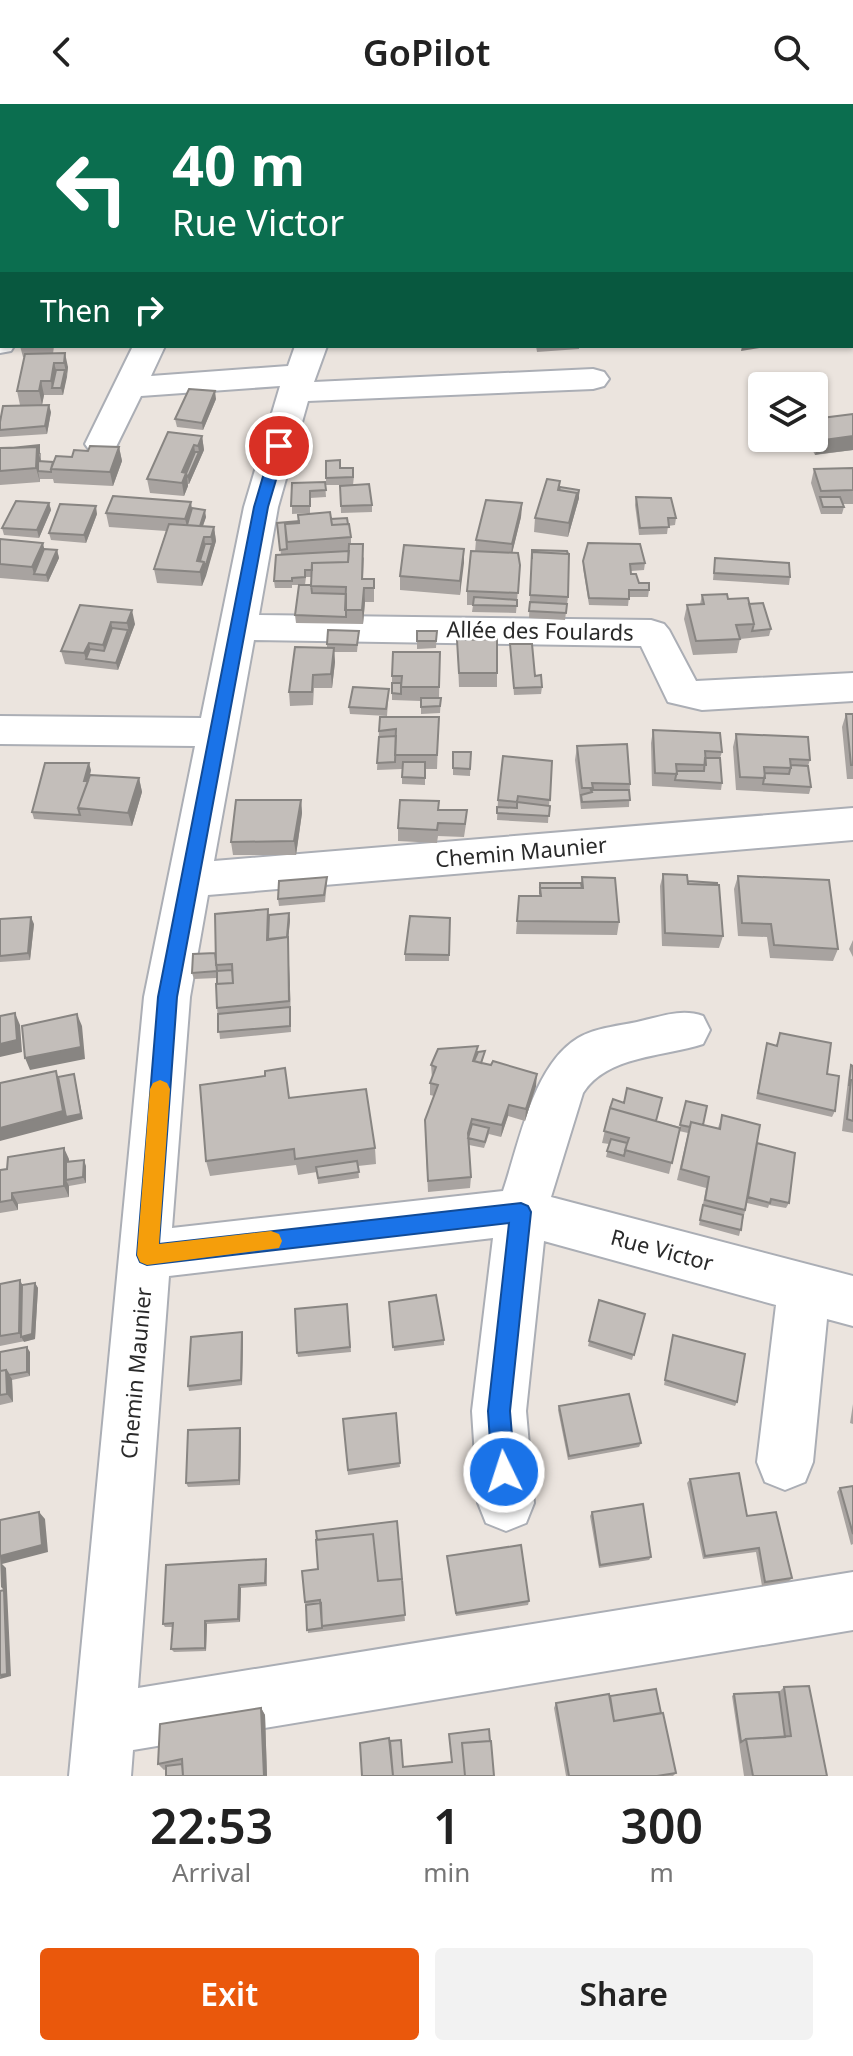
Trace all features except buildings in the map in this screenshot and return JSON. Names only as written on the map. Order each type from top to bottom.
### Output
[{"type":"street","points":[[102,444],[148,348]]},
{"type":"street","points":[[129,387],[302,371],[593,379]]},
{"type":"street","name":"Chemin Maunier","points":[[302,371],[261,507],[167,997],[102,1750],[853,1601]]},
{"type":"street","name":"Allée des Foulards","points":[[238,627],[651,633],[663,646],[667,665],[682,692],[702,696],[853,687]]},
{"type":"street","points":[[0,730],[218,732]]},
{"type":"street","name":"Chemin Maunier","points":[[189,880],[853,824]]},
{"type":"street","points":[[506,1503],[499,1411],[521,1212],[562,1086],[574,1067],[596,1051],[687,1030]]},
{"type":"street","name":"Rue Victor","points":[[147,1255],[521,1212],[853,1301]]},
{"type":"street","points":[[785,1462],[804,1287]]},
{"type":"slow traffic","points":[[160,1089],[147,1255],[271,1241]]},
{"type":"route","points":[[279,446],[261,507],[167,997],[147,1255],[521,1212],[511,1325],[499,1411],[504,1472]]}]
